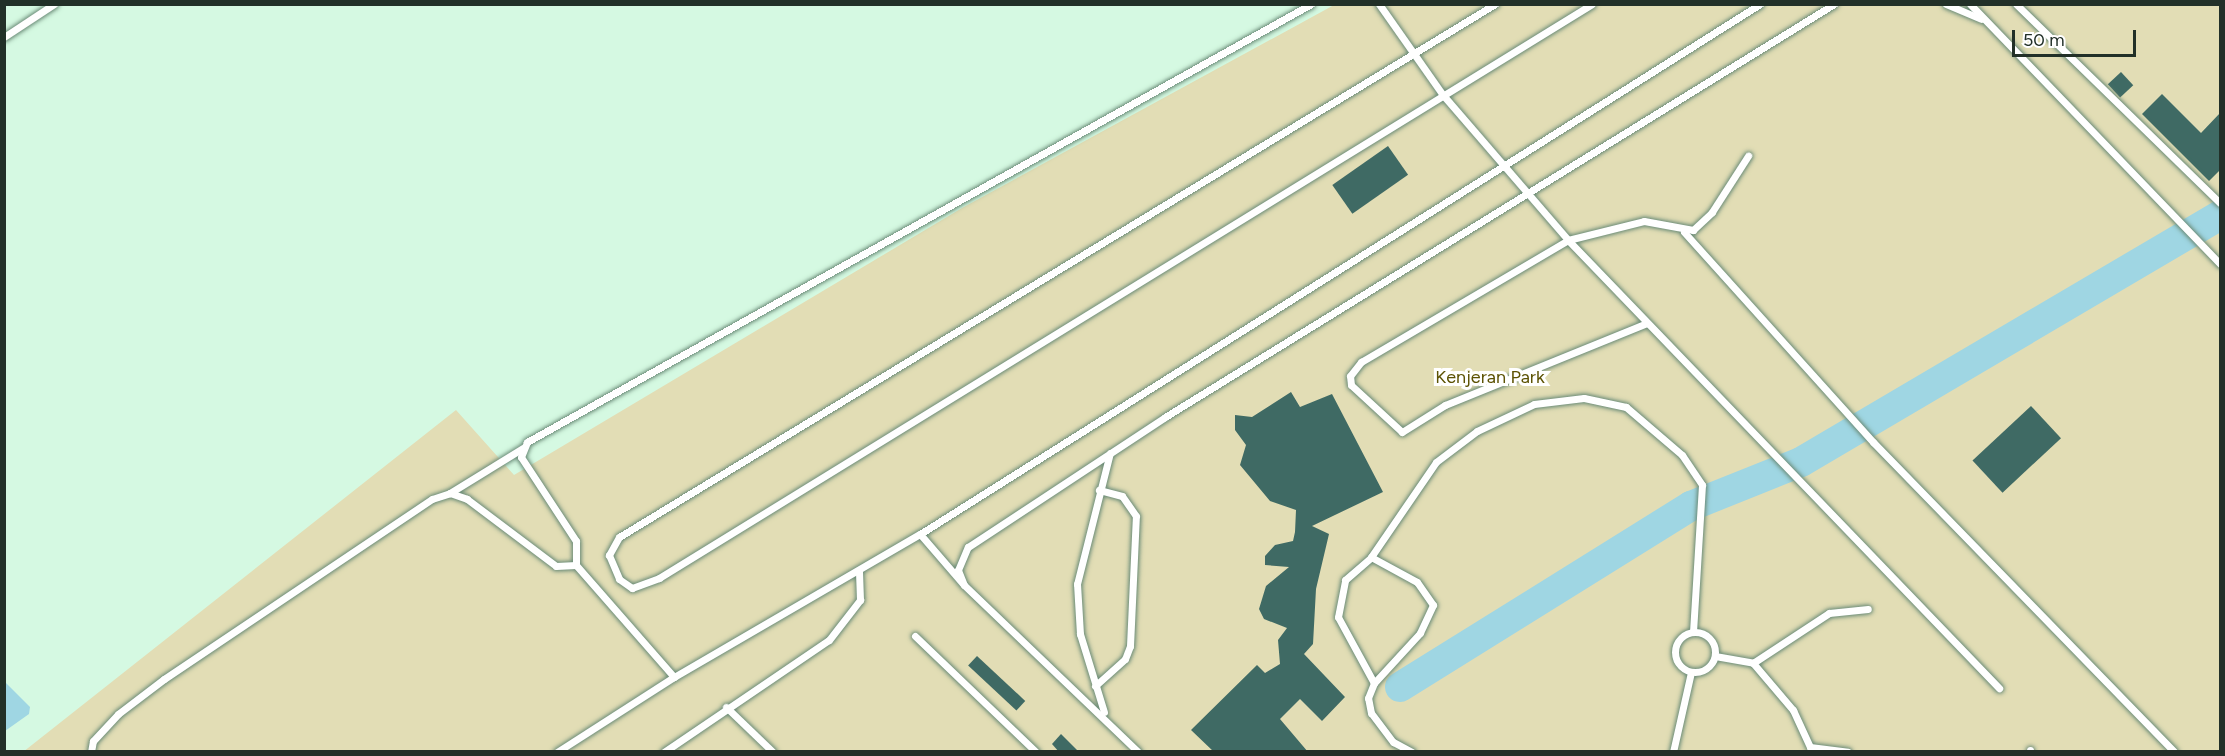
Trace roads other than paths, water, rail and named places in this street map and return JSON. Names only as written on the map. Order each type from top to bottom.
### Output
[{"type":"lane","points":[[4,37],[54,4]]},
{"type":"lane","points":[[91,752],[118,714],[164,679],[382,529],[450,493],[523,448],[1311,4]]},
{"type":"lane","points":[[1379,4],[1443,95],[1568,240],[1999,687]]},
{"type":"lane","points":[[1495,4],[619,537],[609,555],[619,579],[632,588],[659,578],[1592,4]]},
{"type":"lane","points":[[557,752],[674,677],[920,534],[1503,164],[1760,4]]},
{"type":"lane","points":[[964,585],[958,570],[968,547],[1110,453],[1531,195],[1834,4]]},
{"type":"lane","points":[[1946,4],[1986,21]]},
{"type":"lane","points":[[1970,4],[2220,264]]},
{"type":"lane","points":[[2016,4],[2220,203]]},
{"type":"lane","points":[[1684,232],[1712,212],[1748,156]]},
{"type":"lane","points":[[1647,323],[1445,405],[1402,432],[1351,385],[1350,376],[1361,362],[1568,240],[1644,221],[1684,232],[1874,442],[2174,752]]},
{"type":"lane","points":[[1374,683],[1338,617],[1345,580],[1371,557],[1436,462],[1477,431],[1534,404],[1584,398],[1626,407],[1682,454],[1702,485],[1703,516],[1693,632]]},
{"type":"lane","points":[[523,448],[521,457],[538,489],[576,541],[576,565],[674,677]]},
{"type":"lane","points":[[1104,714],[1080,634],[1077,584],[1110,453]]},
{"type":"lane","points":[[1095,686],[1125,659],[1130,646],[1136,516],[1122,496],[1099,490]]},
{"type":"lane","points":[[450,493],[485,509],[556,566],[576,565]]},
{"type":"lane","points":[[920,534],[964,585],[1104,714],[1138,752]]},
{"type":"lane","points":[[1371,557],[1417,582],[1433,605],[1420,633],[1374,683],[1368,698],[1371,713],[1393,742],[1412,752]]},
{"type":"lane","points":[[664,752],[726,707],[829,640],[849,619],[860,600],[860,570]]},
{"type":"lane","points":[[1753,663],[1829,613],[1868,609]]},
{"type":"lane","points":[[1693,632],[1705,635],[1715,656],[1701,671],[1691,672],[1682,668],[1675,651],[1684,635],[1693,632]]},
{"type":"lane","points":[[915,636],[1036,752]]},
{"type":"lane","points":[[1715,656],[1753,663],[1793,710],[1811,749],[1848,752]]},
{"type":"lane","points":[[1673,752],[1691,672]]},
{"type":"lane","points":[[726,707],[773,752]]},
{"type":"water","points":[[5,682],[30,707],[29,714],[5,731]]},
{"type":"waterway","points":[[1400,687],[1691,506],[1801,462],[2220,215]]},
{"type":"park label","name":"Kenjeran Park","points":[[1490,377]]}]
